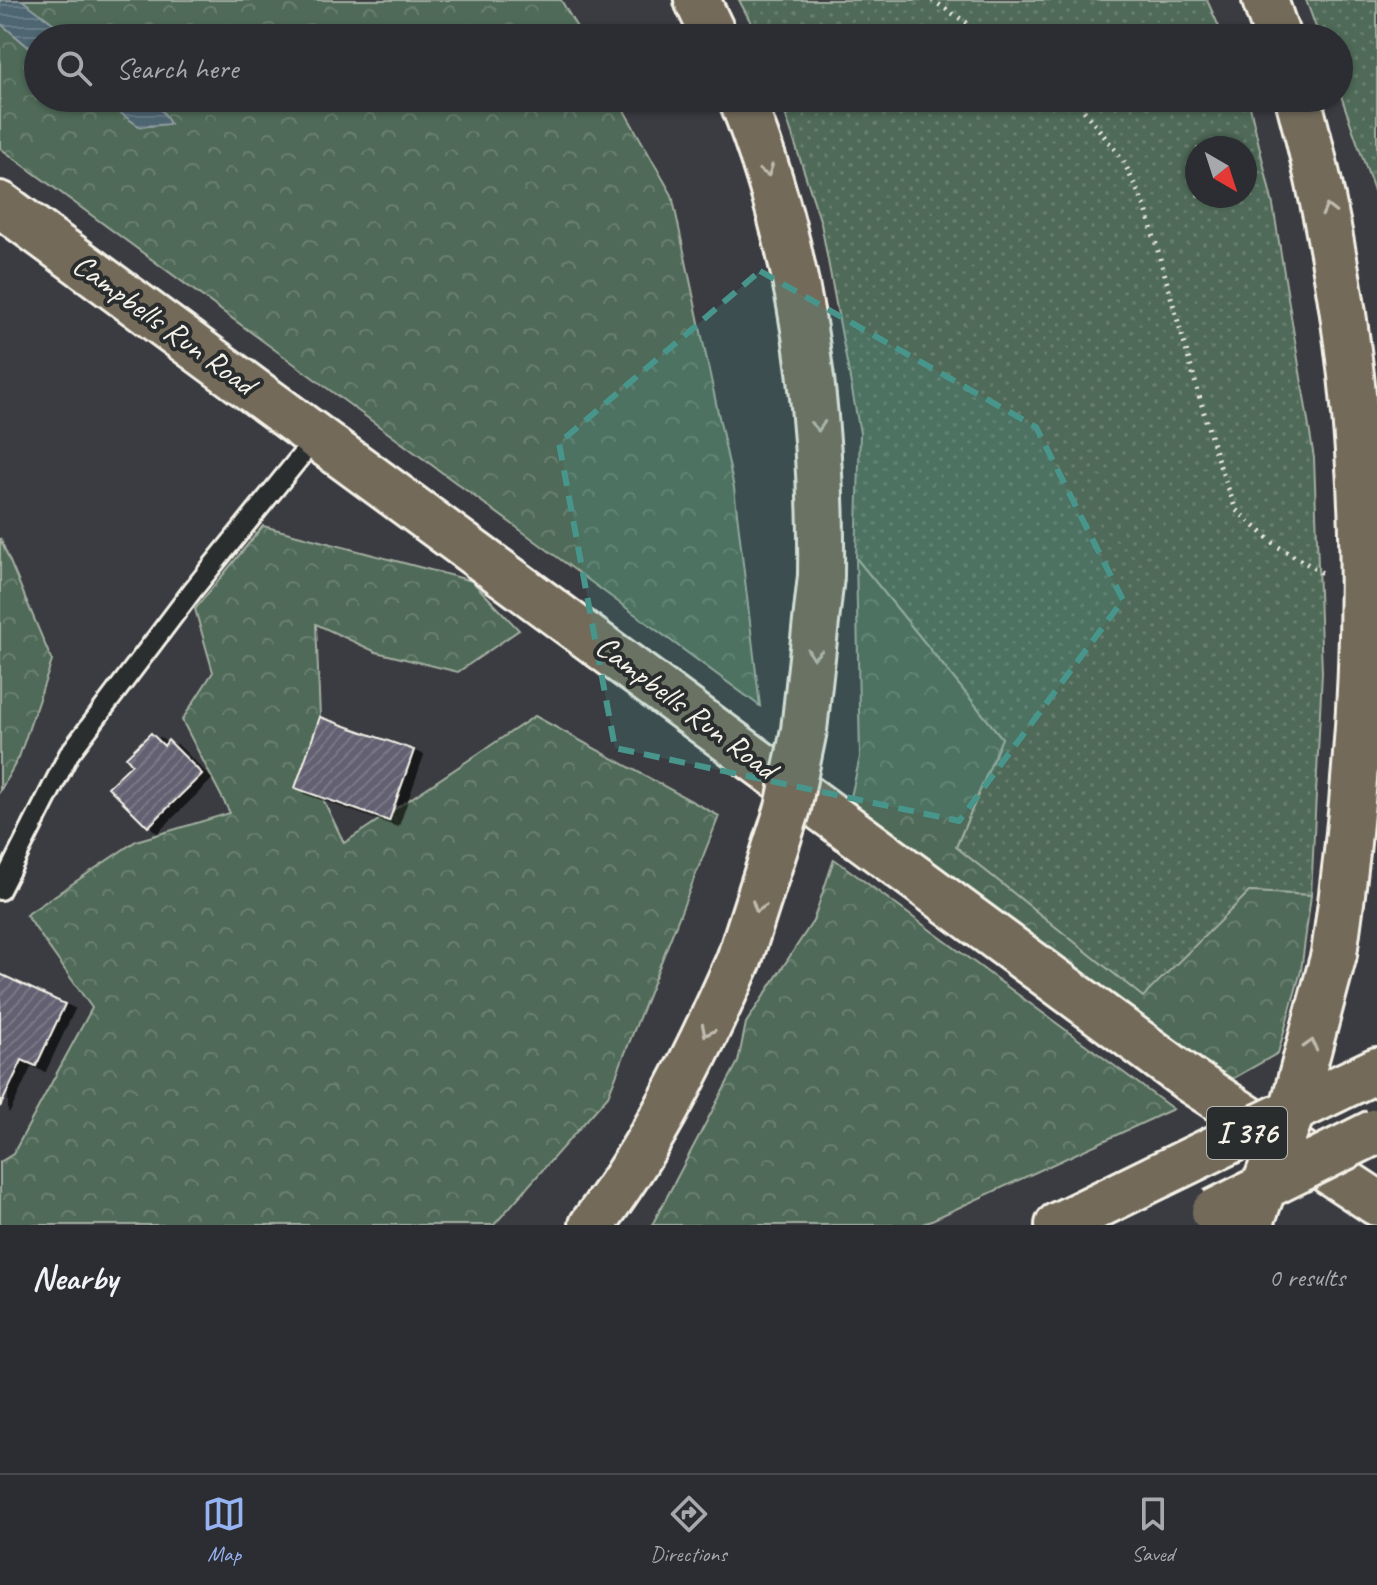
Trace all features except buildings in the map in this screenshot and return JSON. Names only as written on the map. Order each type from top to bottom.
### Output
[{"type":"main road","points":[[697,0],[708,24]]},
{"type":"main road","points":[[1265,0],[1273,24]]},
{"type":"main road","points":[[592,1225],[646,1146],[680,1087],[739,960],[788,808],[804,730],[821,576],[822,497],[817,415],[807,337],[777,202],[746,112]]},
{"type":"main road","points":[[1217,1221],[1291,1115],[1334,954],[1360,803],[1374,602],[1369,470],[1352,321],[1335,236],[1302,112]]},
{"type":"main road","name":"Campbells Run Road","points":[[0,204],[1190,1080],[1377,1203]]},
{"type":"main road","name":"I 376","points":[[1058,1225],[1377,1070]]},
{"type":"main road","name":"I 376","points":[[1217,1221],[1377,1131]]},
{"type":"lane","points":[[0,890],[69,754],[192,591],[317,436]]},
{"type":"path","points":[[932,0],[969,24]]},
{"type":"path","points":[[1085,112],[1123,160],[1146,209],[1216,455],[1236,510],[1277,546],[1374,602]]},
{"type":"highlighted area","points":[[760,271],[1036,427],[1123,600],[959,821],[615,748],[559,443]]},
{"type":"green space","points":[[0,0],[561,0],[575,24],[24,24],[24,112],[625,112],[672,195],[734,488],[760,706],[0,148]]},
{"type":"green space","points":[[739,0],[1207,0],[1218,24],[752,24]]},
{"type":"green space","points":[[1306,0],[1377,0],[1377,199],[1347,112],[1353,112],[1353,24],[1315,24]]},
{"type":"green space","points":[[785,112],[1251,112],[1257,136],[1185,136],[1185,208],[1257,208],[1257,137],[1273,205],[1314,458],[1322,672],[1311,895],[1249,892],[1144,998],[956,847],[1002,738],[856,558],[860,433],[821,223]]},
{"type":"green space","points":[[263,526],[472,581],[519,630],[458,672],[376,652],[316,624],[320,717],[312,776],[344,843],[535,716],[719,816],[608,1096],[494,1225],[0,1225],[0,1162],[13,1154],[92,1008],[26,915],[136,841],[230,813],[182,720],[213,672],[195,609]]},
{"type":"green space","points":[[0,538],[52,661],[19,757],[0,791]]},
{"type":"green space","points":[[856,558],[1002,738],[956,847],[1143,997],[1249,892],[1311,895],[1301,971],[1278,1053],[1225,1083],[850,801],[860,757]]},
{"type":"green space","points":[[834,859],[1173,1109],[921,1225],[652,1225],[738,1062],[746,1023],[813,921]]},
{"type":"water","points":[[0,0],[22,0],[54,24],[24,24],[24,43],[0,23]]},
{"type":"water","points":[[119,112],[163,112],[170,124],[140,127]]}]
